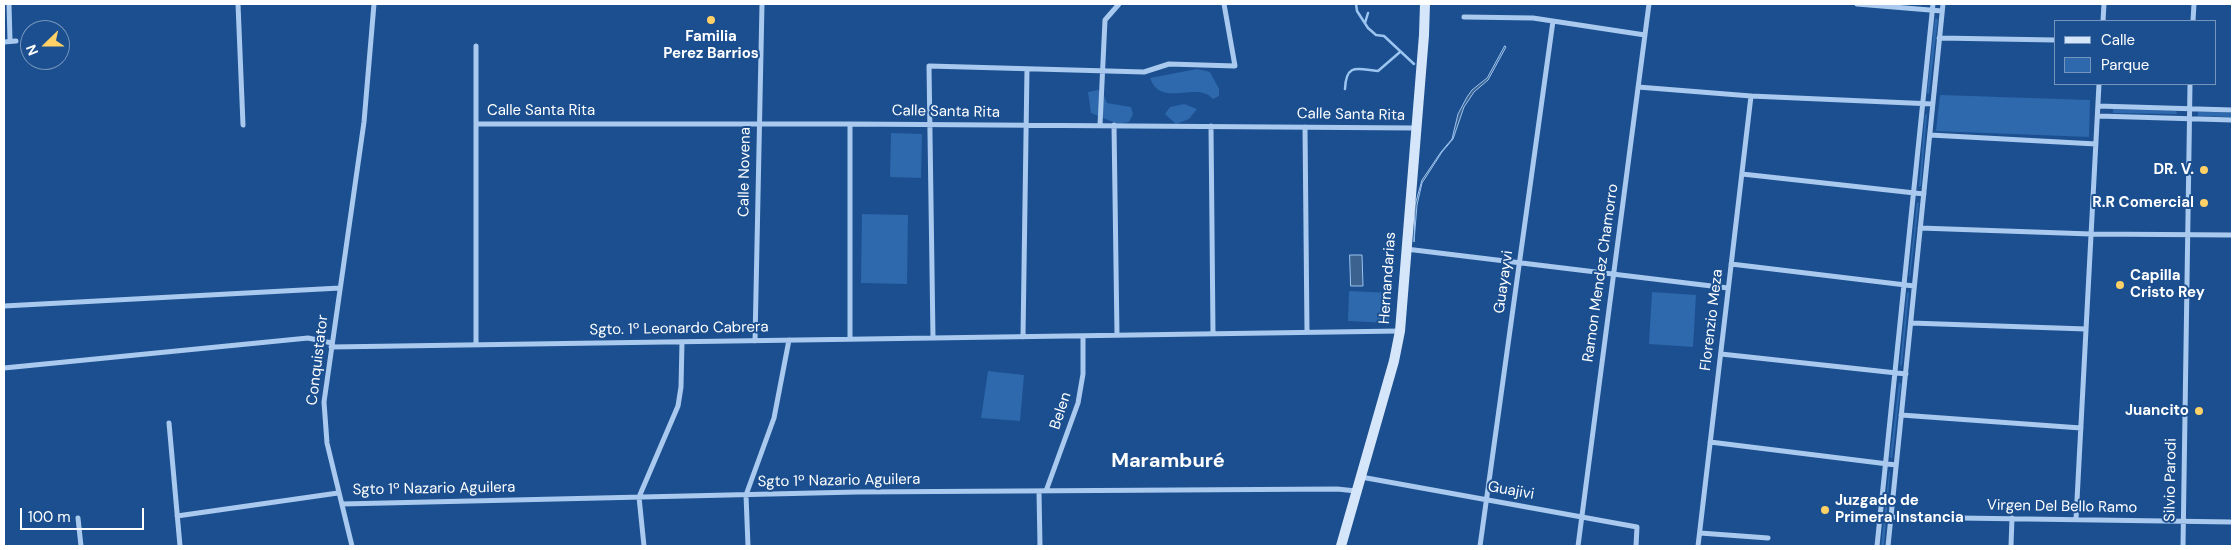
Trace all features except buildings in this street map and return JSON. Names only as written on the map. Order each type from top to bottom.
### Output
[{"type":"street","points":[[4,42],[13,41],[9,4]]},
{"type":"street","points":[[238,4],[243,125]]},
{"type":"street","name":"Conquistator","points":[[352,546],[338,493],[324,426],[324,402],[364,122],[374,4]]},
{"type":"street","name":"Calle Novena","points":[[755,341],[758,124],[762,4]]},
{"type":"street","points":[[1100,125],[1105,20],[1119,4]]},
{"type":"street","points":[[933,338],[930,66],[1144,72],[1169,64],[1235,66],[1224,4]]},
{"type":"street","name":"Hernandarias","points":[[1341,546],[1394,361],[1400,330],[1425,4]]},
{"type":"street","name":"Ramon Mendez Chamorro","points":[[1578,546],[1649,4]]},
{"type":"street","points":[[1857,4],[1942,11]]},
{"type":"street","points":[[1877,546],[1933,4]]},
{"type":"street","points":[[1888,546],[1943,4]]},
{"type":"street","points":[[2103,20],[2104,4]]},
{"type":"street","points":[[2193,20],[2194,4]]},
{"type":"street","points":[[1464,17],[1533,18],[1645,35]]},
{"type":"street","name":"Guayayvi","points":[[1480,546],[1553,21]]},
{"type":"street","points":[[1939,38],[2054,40]]},
{"type":"street","points":[[476,46],[476,345]]},
{"type":"street","points":[[1025,337],[1027,69]]},
{"type":"street","points":[[2076,519],[2100,85]]},
{"type":"street","name":"Silvio Parodi","points":[[2183,546],[2190,85]]},
{"type":"street","points":[[1638,88],[1751,96],[1933,104]]},
{"type":"street","name":"Florenzio Meza","points":[[1698,546],[1751,96]]},
{"type":"street","points":[[2098,106],[2232,110]]},
{"type":"street","points":[[2098,116],[2232,120]]},
{"type":"street","name":"Calle Santa Rita","points":[[477,124],[1114,125],[1415,128]]},
{"type":"street","points":[[850,124],[850,339]]},
{"type":"street","points":[[1114,125],[1117,335]]},
{"type":"street","points":[[1211,126],[1213,334]]},
{"type":"street","points":[[1304,127],[1307,332]]},
{"type":"street","points":[[1930,135],[2096,144]]},
{"type":"street","points":[[1742,174],[1924,194]]},
{"type":"street","points":[[1920,228],[2091,234],[2232,235]]},
{"type":"street","points":[[1405,248],[1728,288]]},
{"type":"street","points":[[1731,264],[1914,286]]},
{"type":"street","points":[[4,306],[340,288]]},
{"type":"street","points":[[1911,322],[2086,329]]},
{"type":"street","name":"Sgto. 1º Leonardo Cabrera","points":[[4,368],[308,338],[332,345],[476,345],[1400,330]]},
{"type":"street","name":"Belen","points":[[1042,491],[1078,403],[1083,374],[1082,336]]},
{"type":"street","points":[[748,546],[746,495],[774,418],[789,340]]},
{"type":"street","points":[[644,546],[639,497],[678,406],[681,387],[682,342]]},
{"type":"street","points":[[1721,354],[1906,374]]},
{"type":"street","points":[[1901,415],[2081,428]]},
{"type":"street","points":[[169,423],[180,546]]},
{"type":"street","points":[[1710,442],[1896,465]]},
{"type":"street","name":"Guajivi","points":[[1361,476],[1637,527],[1636,546]]},
{"type":"street","name":"Sgto 1º Nazario Aguilera","points":[[342,504],[1042,491],[1337,489],[1356,491]]},
{"type":"street","points":[[1040,546],[1042,491]]},
{"type":"street","points":[[177,516],[338,493]]},
{"type":"street","name":"Virgen Del Bello Ramo","points":[[1891,517],[2232,522]]},
{"type":"street","points":[[78,518],[82,546]]},
{"type":"street","points":[[2011,546],[2012,518]]},
{"type":"street","points":[[1700,533],[1768,538]]},
{"type":"green space","points":[[1935,18],[1938,19],[1929,94],[1927,93]]},
{"type":"green space","points":[[1197,69],[1210,72],[1219,89],[1219,96],[1213,99],[1206,94],[1198,92],[1162,92],[1155,87],[1150,78]]},
{"type":"green space","points":[[1098,90],[1103,93],[1107,103],[1131,107],[1133,114],[1129,122],[1118,124],[1091,113],[1088,92]]},
{"type":"green space","points":[[1940,95],[2090,100],[2089,137],[1936,131]]},
{"type":"green space","points":[[1184,104],[1197,109],[1189,119],[1176,124],[1165,114],[1170,107]]},
{"type":"green space","points":[[2113,109],[2176,111],[2177,114],[2113,113]]},
{"type":"green space","points":[[2198,111],[2232,113],[2232,117],[2198,116]]},
{"type":"green space","points":[[1927,114],[1921,186],[1919,187],[1925,115]]},
{"type":"green space","points":[[891,133],[922,134],[921,178],[890,177]]},
{"type":"green space","points":[[1917,202],[1919,203],[1910,277],[1909,276]]},
{"type":"green space","points":[[862,214],[908,215],[907,284],[861,283]]},
{"type":"green space","points":[[1349,291],[1391,293],[1389,323],[1348,321]]},
{"type":"green space","points":[[1652,292],[1696,295],[1693,347],[1649,344]]},
{"type":"green space","points":[[1909,292],[1902,365],[1900,366],[1907,293]]},
{"type":"green space","points":[[988,371],[1024,375],[1020,421],[981,418]]},
{"type":"green space","points":[[1899,382],[1901,384],[1892,459],[1890,457]]},
{"type":"green space","points":[[1889,472],[1884,546],[1881,546]]},
{"type":"shaded area","points":[[1505,46],[1488,80],[1474,92],[1464,107],[1453,139],[1442,152],[1422,183],[1417,205],[1414,242],[1415,205],[1422,180],[1441,152],[1452,139],[1458,114],[1467,97],[1472,90],[1487,78]]},
{"type":"shaded area","points":[[1350,255],[1362,255],[1363,286],[1351,286]]},
{"type":"waterway","points":[[1356,4],[1357,11],[1368,28],[1376,35],[1384,36],[1414,64]]},
{"type":"waterway","points":[[1365,23],[1368,13]]},
{"type":"waterway","points":[[1345,89],[1346,80],[1351,71],[1355,69],[1378,71],[1400,52]]},
{"type":"place","name":"Familia Perez Barrios","points":[[711,20]]},
{"type":"place","name":"DR. V.","points":[[2204,170]]},
{"type":"place","name":"R.R Comercial","points":[[2204,203]]},
{"type":"place","name":"Capilla Cristo Rey","points":[[2120,285]]},
{"type":"place","name":"Juancito","points":[[2199,411]]},
{"type":"place","name":"Juzgado de Primera Instancia","points":[[1825,510]]},
{"type":"district","name":"Maramburé","points":[[1168,462]]}]
